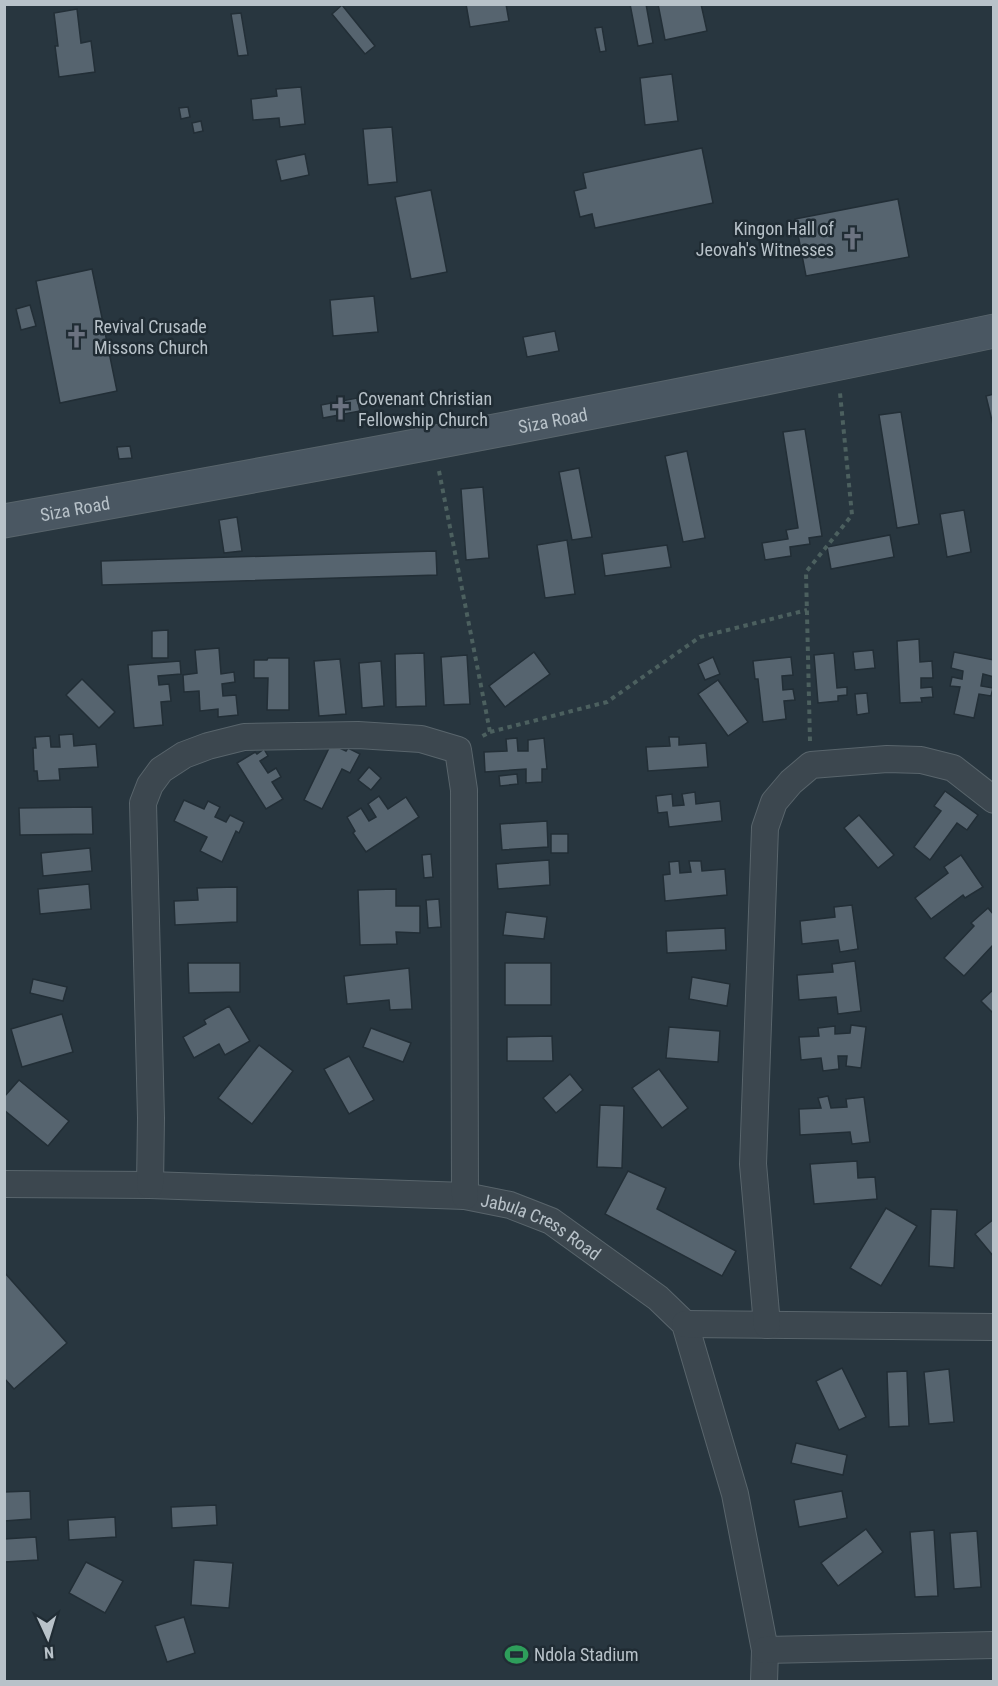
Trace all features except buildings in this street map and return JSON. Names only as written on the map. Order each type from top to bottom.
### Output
[{"type":"street","name":"Siza Road","points":[[4,521],[257,476],[837,365],[993,332]]},
{"type":"street","points":[[150,1185],[143,803],[150,785],[160,770],[184,755],[244,737],[358,735],[421,739],[458,750],[464,790],[465,1196]]},
{"type":"street","points":[[767,1324],[753,1164],[765,828],[774,802],[791,782],[811,765],[887,759],[921,760],[953,768],[993,800]]},
{"type":"street","name":"Jabula Cress Road","points":[[4,1184],[150,1185],[465,1196],[510,1205],[551,1221],[658,1298],[685,1324],[735,1494],[765,1650],[764,1682]]},
{"type":"street","points":[[685,1324],[993,1327]]},
{"type":"street","points":[[765,1650],[993,1645]]},
{"type":"path","points":[[811,765],[806,572],[852,515],[837,365]]},
{"type":"path","points":[[434,442],[490,732]]},
{"type":"path","points":[[458,750],[490,732],[607,702],[700,637],[807,610]]},
{"type":"place","name":"Kingon Hall of Jeovah's Witnesses","points":[[852,238]]},
{"type":"place","name":"Revival Crusade Missons Church","points":[[76,336]]},
{"type":"place","name":"Covenant Christian Fellowship Church","points":[[340,408]]},
{"type":"place","name":"Ndola Stadium","points":[[516,1654]]}]
